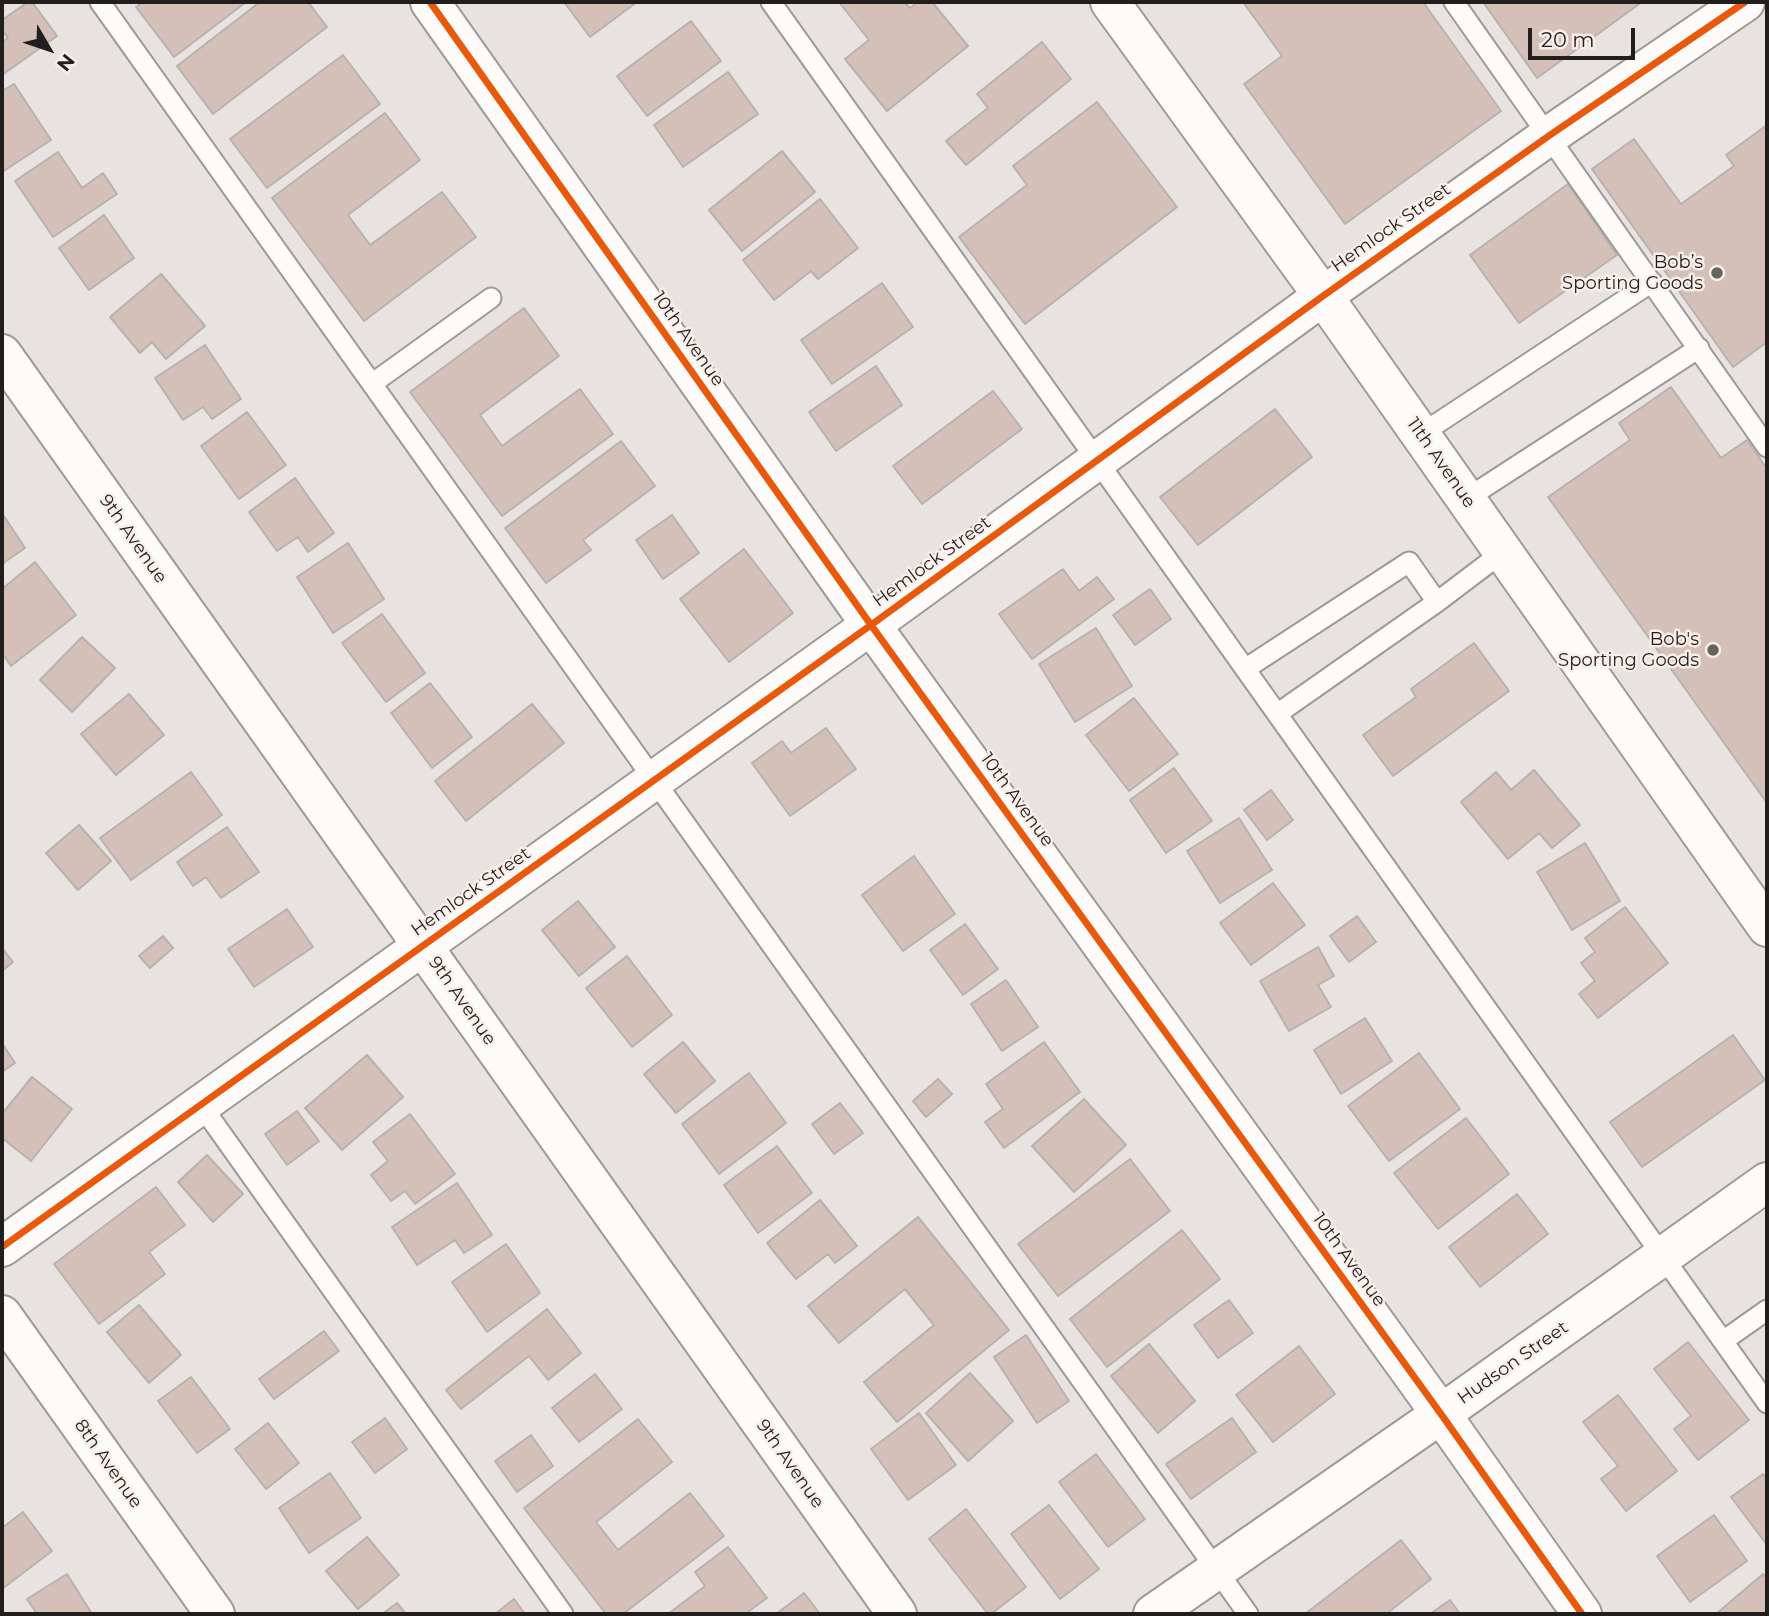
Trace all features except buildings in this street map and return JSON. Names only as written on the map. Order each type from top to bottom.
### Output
[{"type":"street","name":"10th Avenue","points":[[430,2],[871,625],[1583,1614]]},
{"type":"street","name":"11th Avenue","points":[[1110,2],[1323,296],[1767,927]]},
{"type":"street","name":"Hemlock Street","points":[[2,1247],[871,625],[1323,296],[1550,135],[1745,2]]},
{"type":"street","name":"9th Avenue","points":[[2,354],[897,1614]]},
{"type":"street","name":"Hudson Street","points":[[1153,1614],[1441,1414],[1767,1182]]},
{"type":"street","name":"8th Avenue","points":[[2,1315],[215,1614]]},
{"type":"lane","points":[[100,2],[1248,1614]]},
{"type":"lane","points":[[771,2],[1767,1403]]},
{"type":"lane","points":[[1454,2],[1767,447]]},
{"type":"lane","points":[[1421,434],[1652,282]]},
{"type":"lane","points":[[373,383],[491,298]]},
{"type":"lane","points":[[1466,499],[1699,348]]},
{"type":"lane","points":[[1277,714],[1437,602],[1503,552]]},
{"type":"lane","points":[[1245,669],[1409,562],[1437,602]]},
{"type":"lane","points":[[201,1105],[563,1614]]},
{"type":"lane","points":[[1723,1341],[1767,1310]]},
{"type":"cycle path","points":[[430,2],[871,625],[1441,1414],[1582,1614]]},
{"type":"cycle path","points":[[2,1247],[871,625],[1323,296],[1550,135],[1745,2]]},
{"type":"place","name":"Bob’s Sporting Goods","points":[[1717,273]]},
{"type":"place","name":"Bob's Sporting Goods","points":[[1713,650]]}]
